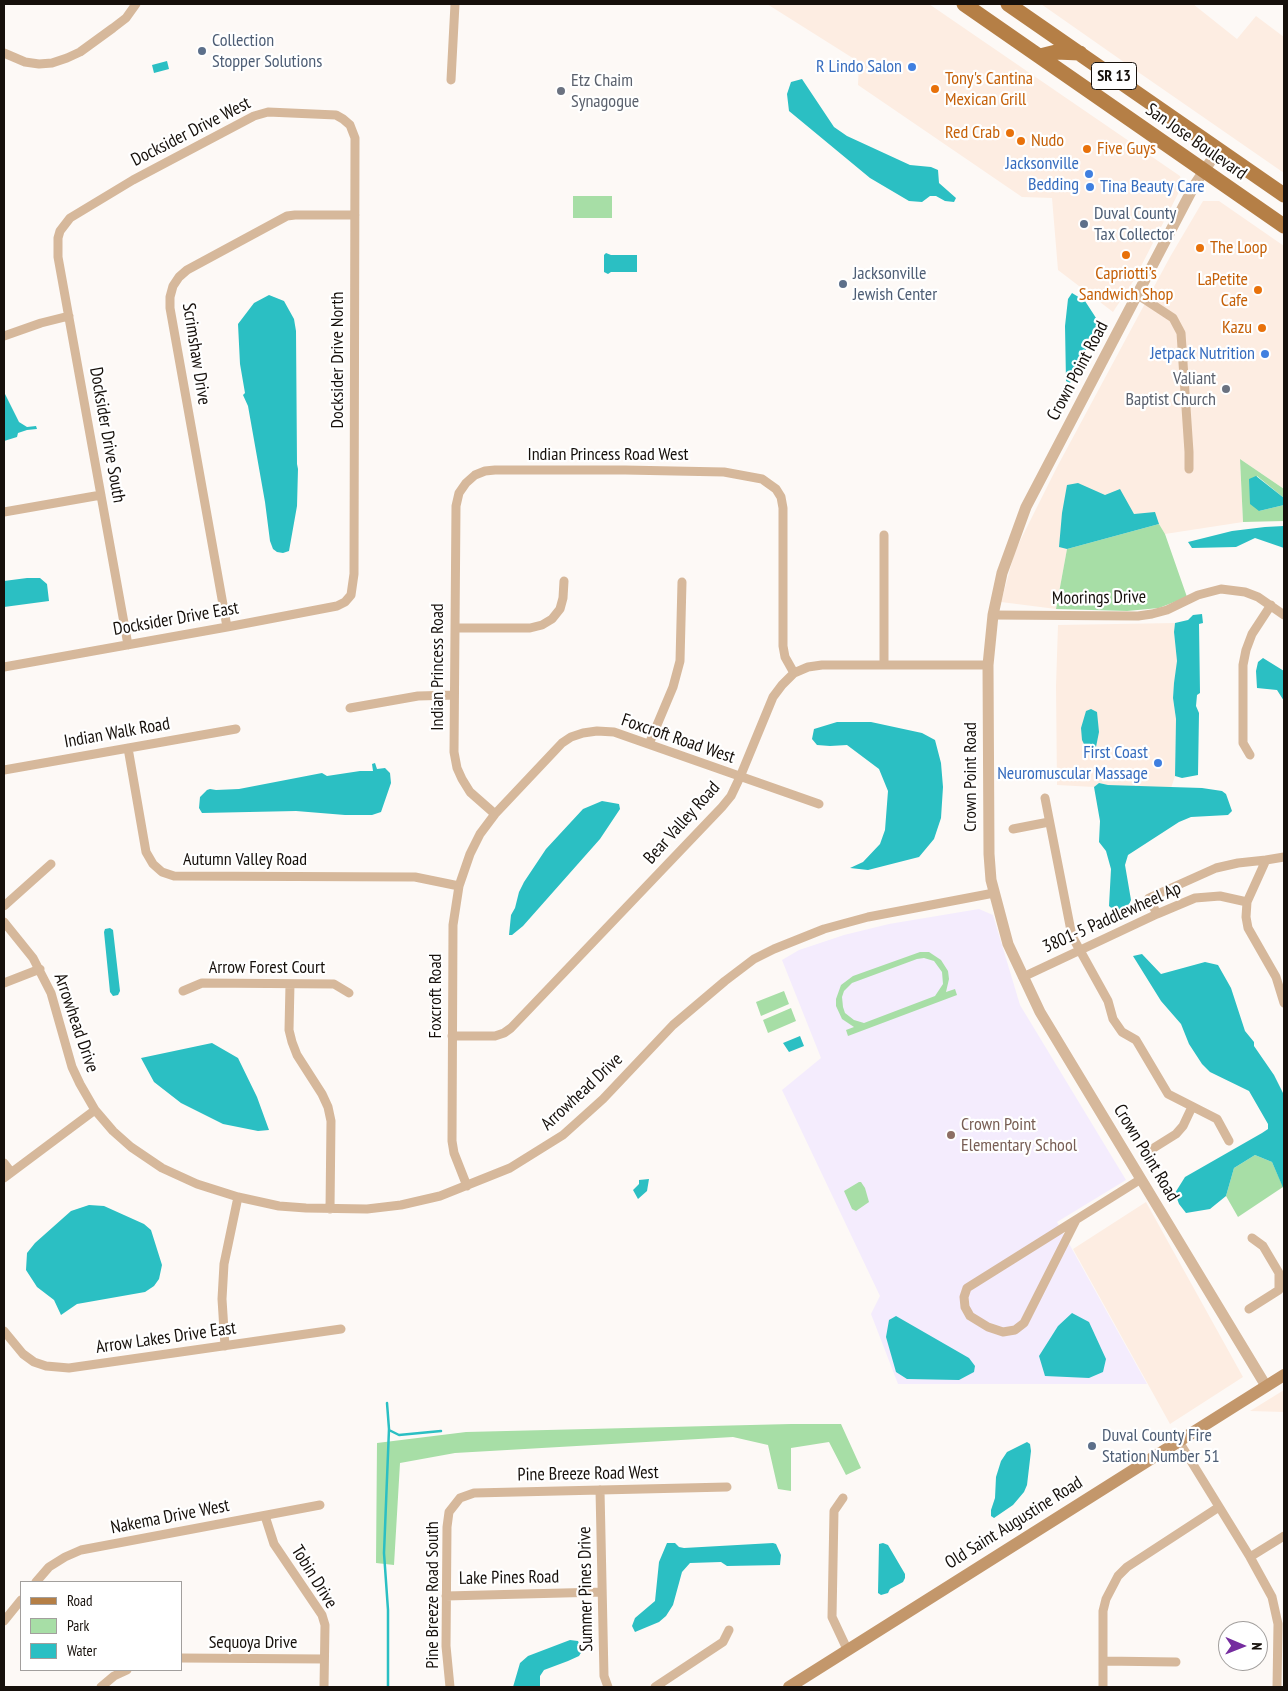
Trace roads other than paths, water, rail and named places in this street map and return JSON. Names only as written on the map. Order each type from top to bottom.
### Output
[{"type":"main road","name":"San Jose Boulevard","points":[[964,4],[1284,226]]},
{"type":"main road","name":"San Jose Boulevard","points":[[1008,4],[1284,195]]},
{"type":"main road","points":[[1017,40],[1040,41],[1054,36]]},
{"type":"main road","points":[[1040,56],[1056,52],[1080,53]]},
{"type":"main road","name":"Old Saint Augustine Road","points":[[789,1687],[1178,1440],[1284,1375]]},
{"type":"street","points":[[4,53],[25,62],[38,64],[52,63],[67,58],[111,30],[126,18],[136,4]]},
{"type":"street","points":[[451,80],[455,4]]},
{"type":"street","name":"Docksider Drive West","points":[[60,231],[70,218],[134,180],[254,116],[268,112],[330,114],[343,118],[350,125]]},
{"type":"street","name":"Docksider Drive North","points":[[350,125],[355,138],[354,574],[351,595]]},
{"type":"street","name":"Crown Point Road","points":[[1218,150],[1194,186],[1026,507],[1002,573],[993,615],[988,665],[989,854],[994,893],[1008,944],[1040,1012],[1266,1386]]},
{"type":"street","name":"Scrimshaw Drive","points":[[227,627],[170,308],[173,286],[187,270],[287,216],[355,215]]},
{"type":"street","name":"Docksider Drive South","points":[[60,231],[58,257],[128,645]]},
{"type":"street","points":[[1138,296],[1173,318],[1181,333],[1189,469]]},
{"type":"street","points":[[4,336],[40,323],[69,316]]},
{"type":"street","name":"Indian Princess Road West","points":[[456,506],[460,493],[466,483],[476,475],[495,470],[724,472],[762,479],[776,489],[781,497],[783,508],[783,646],[785,657],[794,673]]},
{"type":"street","points":[[4,512],[101,494]]},
{"type":"street","name":"Indian Princess Road","points":[[456,506],[454,752],[457,768],[470,792],[495,814]]},
{"type":"street","points":[[884,536],[884,664]]},
{"type":"street","points":[[455,628],[530,628],[542,625],[552,619],[560,608],[563,598],[564,581]]},
{"type":"street","points":[[649,744],[673,687],[680,661],[682,582]]},
{"type":"street","name":"Moorings Drive","points":[[993,615],[1138,616],[1166,610],[1198,595],[1221,589],[1245,592],[1258,597],[1284,615]]},
{"type":"street","name":"Docksider Drive East","points":[[4,667],[336,606],[345,602],[351,595]]},
{"type":"street","points":[[1250,755],[1243,742],[1243,665],[1252,634],[1271,605]]},
{"type":"street","points":[[794,673],[808,667],[822,665],[988,665]]},
{"type":"street","name":"Bear Valley Road","points":[[452,1036],[495,1036],[512,1028],[722,807],[740,777],[774,697],[782,685],[794,673]]},
{"type":"street","points":[[350,708],[418,696],[454,695]]},
{"type":"street","name":"Indian Walk Road","points":[[4,770],[236,729]]},
{"type":"street","name":"Foxcroft Road West","points":[[495,814],[562,743],[571,737],[597,731],[614,732],[819,804]]},
{"type":"street","name":"Autumn Valley Road","points":[[128,748],[146,852],[153,864],[162,872],[174,876],[415,877],[459,886]]},
{"type":"street","points":[[1045,798],[1072,936],[1078,950],[1108,1001],[1113,1019],[1122,1032],[1136,1040],[1168,1094],[1217,1120],[1229,1141]]},
{"type":"street","name":"Foxcroft Road","points":[[467,1186],[454,1154],[452,1141],[453,925],[459,886],[470,854],[480,834],[495,814]]},
{"type":"street","points":[[1013,829],[1049,822]]},
{"type":"street","points":[[1156,914],[1149,898],[1216,868],[1284,857]]},
{"type":"street","points":[[1266,860],[1247,902],[1246,917],[1248,928],[1276,977],[1284,1003]]},
{"type":"street","points":[[4,906],[51,864]]},
{"type":"street","name":"Arrowhead Drive","points":[[4,922],[22,943],[40,969],[51,993],[72,1067],[95,1110],[130,1147],[162,1168],[197,1184],[238,1197],[279,1206],[367,1209],[401,1205],[440,1196],[467,1186],[510,1168],[563,1136],[603,1099],[673,1025],[754,959],[824,928],[868,917],[994,893]]},
{"type":"street","name":"3801-5 Paddlewheel Ap","points":[[1023,977],[1156,914],[1195,898],[1220,896],[1247,902]]},
{"type":"street","points":[[4,983],[40,969]]},
{"type":"street","name":"Arrow Forest Court","points":[[183,991],[202,983],[334,984],[349,993]]},
{"type":"street","points":[[290,984],[289,1030],[292,1042],[297,1055],[322,1094],[328,1107],[331,1121],[330,1209]]},
{"type":"street","points":[[1152,1149],[1176,1134],[1183,1126],[1192,1107]]},
{"type":"street","points":[[4,1163],[7,1175],[95,1110]]},
{"type":"street","points":[[1076,1220],[1024,1323],[1015,1330],[1003,1332],[988,1327],[970,1316],[964,1306],[967,1288],[1141,1178]]},
{"type":"street","points":[[225,1346],[222,1299],[224,1264],[238,1197]]},
{"type":"street","points":[[1249,1309],[1279,1290],[1282,1273],[1263,1246],[1252,1238]]},
{"type":"street","name":"Arrow Lakes Drive East","points":[[5,1335],[23,1354],[34,1362],[46,1366],[69,1368],[341,1329]]},
{"type":"street","points":[[1178,1440],[1268,1586],[1276,1610],[1278,1624],[1277,1687]]},
{"type":"street","name":"Pine Breeze Road West","points":[[454,1504],[460,1498],[474,1493],[727,1487]]},
{"type":"street","name":"Summer Pines Drive","points":[[600,1490],[604,1676],[608,1687]]},
{"type":"street","points":[[843,1498],[834,1511],[832,1617],[847,1649]]},
{"type":"street","name":"Pine Breeze Road South","points":[[450,1687],[446,1646],[447,1519],[454,1504]]},
{"type":"street","name":"Nakema Drive West","points":[[37,1581],[49,1567],[65,1556],[81,1550],[320,1505]]},
{"type":"street","points":[[1103,1687],[1103,1611],[1106,1599],[1118,1576],[1127,1567],[1219,1507]]},
{"type":"street","name":"Tobin Drive","points":[[265,1516],[274,1544],[322,1615],[324,1625],[324,1687]]},
{"type":"street","points":[[1250,1557],[1284,1536]]},
{"type":"street","name":"Lake Pines Road","points":[[446,1596],[602,1592]]},
{"type":"street","points":[[4,1618],[20,1601]]},
{"type":"street","points":[[655,1687],[723,1642],[729,1630]]},
{"type":"street","name":"Sequoya Drive","points":[[182,1658],[324,1659]]},
{"type":"street","points":[[1103,1661],[1176,1662]]},
{"type":"street","points":[[101,1687],[114,1676],[125,1671]]},
{"type":"water","points":[[167,61],[169,69],[154,73],[152,65]]},
{"type":"water","points":[[802,79],[834,127],[847,136],[910,165],[931,167],[938,170],[939,183],[956,198],[954,202],[945,201],[936,196],[930,196],[922,202],[909,201],[870,178],[789,111],[787,94],[791,82]]},
{"type":"water","points":[[606,253],[611,255],[637,255],[637,272],[611,272],[608,274],[604,272],[604,255]]},
{"type":"water","points":[[1072,293],[1085,301],[1098,321],[1070,383],[1066,381],[1065,326],[1068,299]]},
{"type":"water","points":[[269,295],[284,301],[294,319],[296,331],[297,506],[289,551],[283,553],[273,549],[270,541],[248,406],[243,395],[245,393],[240,364],[238,324],[254,303]]},
{"type":"water","points":[[4,392],[19,422],[27,427],[36,426],[37,429],[18,433],[17,437],[4,441]]},
{"type":"water","points":[[1256,476],[1284,498],[1284,505],[1259,511],[1250,504],[1249,479]]},
{"type":"water","points":[[1078,483],[1105,495],[1120,489],[1134,514],[1155,512],[1159,524],[1067,549],[1059,547],[1067,485]]},
{"type":"water","points":[[1284,526],[1284,548],[1255,538],[1236,547],[1192,548],[1188,542],[1232,531]]},
{"type":"water","points":[[40,578],[47,584],[49,601],[4,607],[4,581]]},
{"type":"water","points":[[1202,614],[1203,623],[1199,624],[1200,693],[1197,695],[1196,706],[1199,713],[1198,775],[1182,778],[1175,776],[1176,719],[1173,698],[1177,661],[1175,623],[1188,620],[1193,615]]},
{"type":"water","points":[[1263,658],[1284,671],[1284,701],[1277,690],[1257,688],[1256,671],[1258,662]]},
{"type":"water","points":[[1091,709],[1097,712],[1099,732],[1096,747],[1091,749],[1082,740],[1081,728],[1086,711]]},
{"type":"water","points":[[837,722],[871,722],[922,733],[935,740],[941,763],[943,787],[941,818],[934,839],[919,857],[868,870],[850,868],[863,862],[880,844],[885,830],[888,791],[879,769],[847,745],[817,745],[812,739],[814,729]]},
{"type":"water","points":[[375,763],[377,769],[385,768],[390,773],[391,783],[381,812],[372,815],[296,811],[202,813],[199,808],[200,797],[210,789],[239,789],[322,773],[327,776],[373,771],[372,764]]},
{"type":"water","points":[[1099,783],[1108,785],[1202,788],[1222,791],[1226,794],[1232,811],[1228,815],[1191,817],[1179,822],[1128,855],[1125,865],[1131,900],[1128,907],[1115,911],[1109,906],[1111,869],[1106,851],[1099,842],[1100,821],[1094,787]]},
{"type":"water","points":[[602,801],[619,804],[620,809],[600,839],[523,926],[512,935],[509,935],[511,915],[519,892],[546,849],[583,809]]},
{"type":"water","points":[[110,928],[113,930],[120,991],[118,995],[113,996],[110,992],[104,932],[105,929]]},
{"type":"water","points":[[1142,954],[1161,974],[1205,962],[1218,965],[1231,988],[1245,1031],[1254,1042],[1254,1046],[1274,1075],[1284,1095],[1284,1190],[1272,1162],[1255,1155],[1234,1168],[1226,1196],[1210,1209],[1186,1213],[1179,1204],[1175,1193],[1185,1177],[1262,1133],[1268,1129],[1268,1124],[1249,1091],[1210,1072],[1202,1064],[1189,1044],[1181,1024],[1161,1001],[1133,956]]},
{"type":"water","points":[[800,1036],[804,1046],[789,1052],[783,1043]]},
{"type":"water","points":[[212,1043],[238,1058],[257,1097],[269,1130],[258,1131],[223,1124],[181,1103],[154,1082],[141,1058]]},
{"type":"water","points":[[649,1179],[647,1191],[638,1199],[633,1190],[639,1184],[639,1180]]},
{"type":"water","points":[[89,1205],[104,1206],[144,1224],[151,1230],[162,1265],[159,1279],[154,1286],[145,1292],[77,1304],[61,1315],[54,1300],[37,1287],[26,1270],[27,1253],[35,1243],[71,1211]]},
{"type":"water","points":[[1072,1313],[1089,1322],[1106,1359],[1103,1372],[1089,1378],[1045,1376],[1039,1356],[1058,1326]]},
{"type":"water","points":[[896,1316],[969,1358],[975,1366],[974,1372],[959,1380],[907,1379],[896,1372],[886,1337],[889,1320]]},
{"type":"water","points":[[1027,1442],[1030,1444],[1031,1451],[1027,1485],[1024,1492],[1013,1505],[994,1518],[991,1516],[991,1510],[995,1498],[996,1477],[1001,1461],[1007,1452]]},
{"type":"water","points":[[667,1543],[675,1543],[679,1547],[684,1548],[773,1543],[776,1544],[781,1555],[780,1565],[727,1566],[721,1562],[690,1563],[682,1572],[673,1605],[666,1616],[659,1622],[635,1632],[632,1626],[635,1618],[655,1601],[659,1562]]},
{"type":"water","points":[[879,1544],[888,1545],[905,1574],[905,1578],[903,1582],[890,1589],[888,1593],[881,1595],[878,1593]]},
{"type":"water","points":[[570,1640],[578,1641],[582,1651],[579,1656],[544,1670],[540,1676],[540,1687],[513,1687],[520,1663],[528,1656]]},
{"type":"waterway","points":[[387,1403],[389,1429],[384,1553],[388,1610],[388,1687]]},
{"type":"waterway","points":[[389,1430],[399,1435],[441,1431]]},
{"type":"place","name":"Collection Stopper Solutions","points":[[202,51]]},
{"type":"place","name":"R Lindo Salon","points":[[912,67]]},
{"type":"place","name":"Tony's Cantina Mexican Grill","points":[[935,89]]},
{"type":"place","name":"Etz Chaim Synagogue","points":[[561,91]]},
{"type":"place","name":"Red Crab","points":[[1010,133]]},
{"type":"place","name":"Nudo","points":[[1021,141]]},
{"type":"place","name":"Five Guys","points":[[1087,149]]},
{"type":"place","name":"Jacksonville Bedding","points":[[1089,174]]},
{"type":"place","name":"Tina Beauty Care","points":[[1090,187]]},
{"type":"place","name":"Duval County Tax Collector","points":[[1084,224]]},
{"type":"place","name":"The Loop","points":[[1200,248]]},
{"type":"place","name":"Capriotti’s Sandwich Shop","points":[[1126,255]]},
{"type":"place","name":"Jacksonville Jewish Center","points":[[843,284]]},
{"type":"place","name":"LaPetite Cafe","points":[[1258,290]]},
{"type":"place","name":"Kazu","points":[[1262,328]]},
{"type":"place","name":"Jetpack Nutrition","points":[[1265,354]]},
{"type":"place","name":"Valiant Baptist Church","points":[[1226,389]]},
{"type":"place","name":"First Coast Neuromuscular Massage","points":[[1158,763]]},
{"type":"place","name":"Crown Point Elementary School","points":[[951,1135]]},
{"type":"place","name":"Duval County Fire Station Number 51","points":[[1092,1446]]}]
